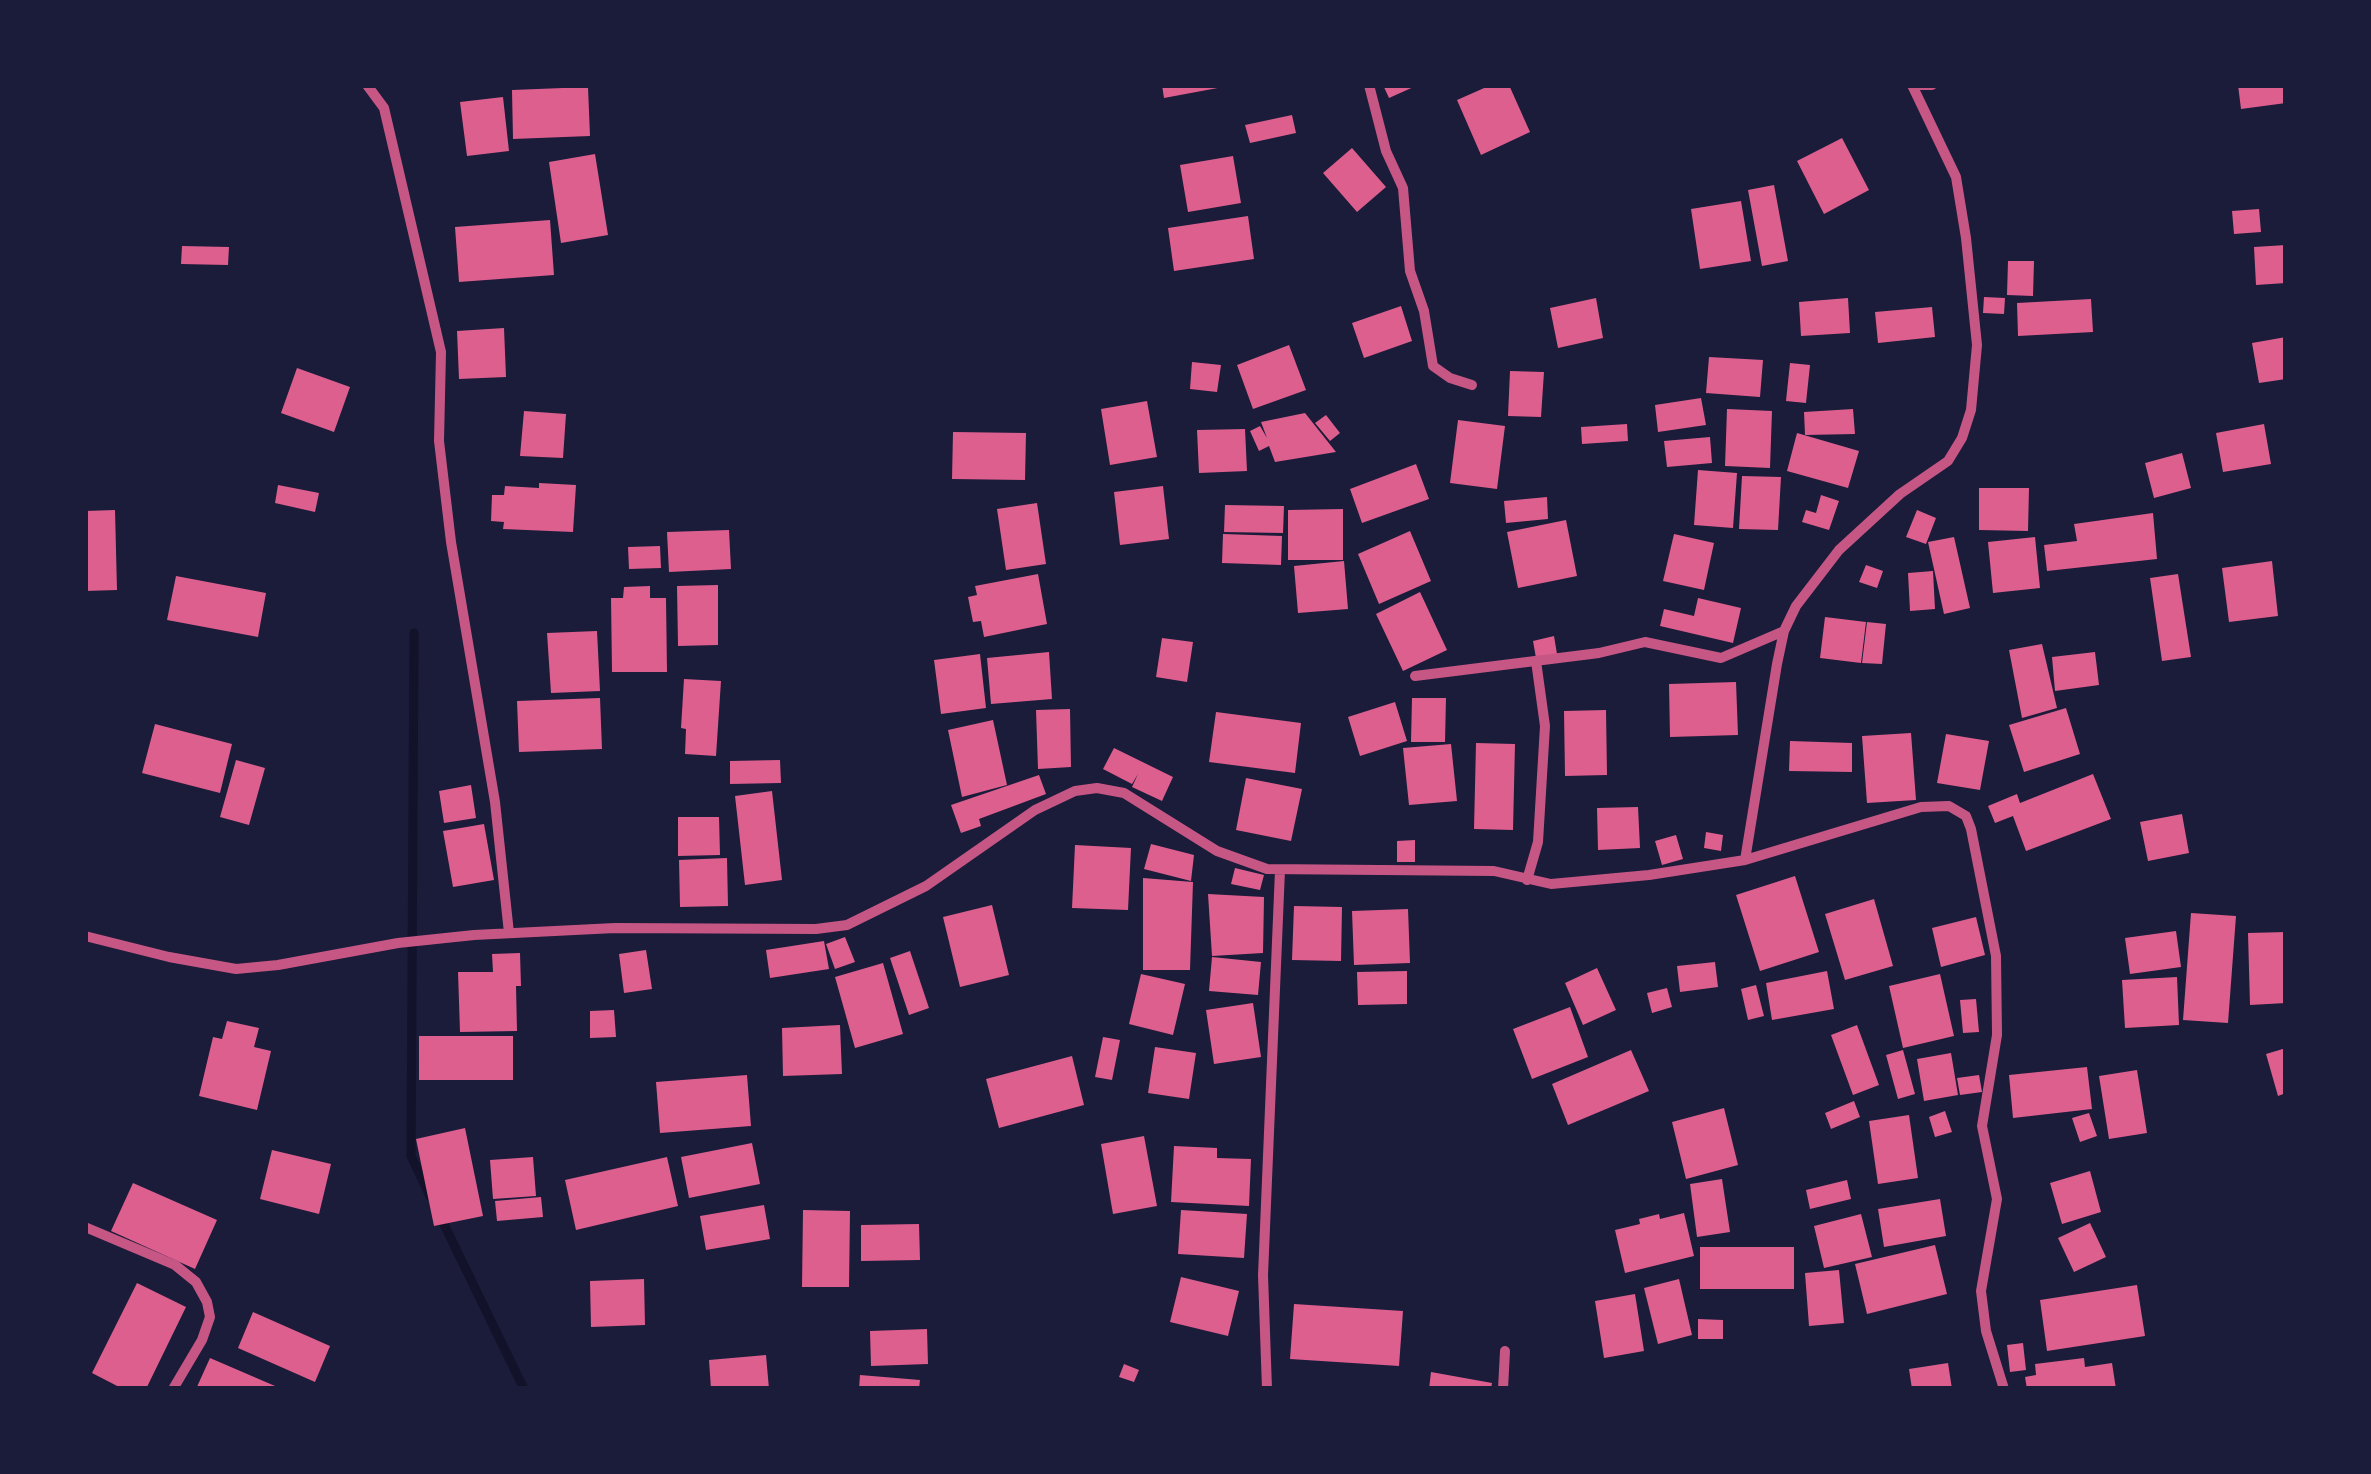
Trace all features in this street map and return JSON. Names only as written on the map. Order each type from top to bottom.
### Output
[{"type":"street","points":[[367,85],[384,108],[441,352],[439,441],[495,802],[509,933]]},
{"type":"street","points":[[1369,85],[1386,151],[1402,188],[1407,225],[1405,246],[1424,311],[1432,366],[1450,378],[1472,385]]},
{"type":"street","points":[[1746,860],[1784,631],[1804,591],[1839,550],[1900,494],[1948,462],[1962,438],[1971,410],[1977,345],[1956,177],[1912,85],[1932,85]]},
{"type":"street","points":[[1415,676],[1599,653],[1646,642],[1720,658],[1784,631]]},
{"type":"street","points":[[1528,880],[1538,842],[1545,726],[1536,661]]},
{"type":"street","points":[[85,936],[236,969],[398,943],[509,933],[616,928],[816,929],[847,925],[926,886],[1035,810],[1075,791],[1097,788],[1124,792],[1217,851],[1280,870],[1494,871],[1528,880],[1571,883],[1746,860],[1921,806],[1949,806],[1966,816],[1996,956],[1997,1035],[1982,1126],[1997,1199],[1981,1291],[1986,1331],[2004,1389]]},
{"type":"street","points":[[1267,1389],[1263,1274],[1280,870]]},
{"type":"street","points":[[85,1227],[174,1265],[196,1282],[207,1302],[210,1317],[202,1340],[172,1389]]},
{"type":"street","points":[[1503,1389],[1505,1351]]},
{"type":"building","points":[[1162,85],[1222,85],[1223,87],[1164,98]]},
{"type":"building","points":[[1383,85],[1418,85],[1389,98]]},
{"type":"building","points":[[1491,85],[1509,85],[1530,132],[1481,155],[1457,100]]},
{"type":"building","points":[[2238,85],[2286,85],[2286,103],[2241,109]]},
{"type":"building","points":[[588,87],[590,136],[513,139],[512,90]]},
{"type":"building","points":[[503,97],[509,151],[467,156],[460,102]]},
{"type":"building","points":[[1292,115],[1296,133],[1250,143],[1245,125]]},
{"type":"building","points":[[1842,138],[1869,190],[1824,214],[1797,161]]},
{"type":"building","points":[[1352,148],[1386,187],[1357,212],[1323,173]]},
{"type":"building","points":[[595,154],[608,235],[561,243],[549,162]]},
{"type":"building","points":[[1233,156],[1241,203],[1188,212],[1180,165]]},
{"type":"building","points":[[1774,185],[1788,261],[1762,266],[1748,190]]},
{"type":"building","points":[[1741,201],[1751,261],[1700,269],[1691,209]]},
{"type":"building","points":[[2259,209],[2261,232],[2234,234],[2232,211]]},
{"type":"building","points":[[1248,216],[1254,259],[1174,271],[1168,228]]},
{"type":"building","points":[[550,220],[554,275],[459,282],[455,227]]},
{"type":"building","points":[[2286,245],[2286,283],[2256,285],[2254,247]]},
{"type":"building","points":[[182,246],[229,247],[228,265],[181,264]]},
{"type":"building","points":[[2008,261],[2034,261],[2033,296],[2007,295]]},
{"type":"building","points":[[1984,297],[2005,298],[2004,314],[1983,313]]},
{"type":"building","points":[[1596,298],[1603,338],[1558,348],[1550,308]]},
{"type":"building","points":[[1848,298],[1850,333],[1801,336],[1799,302]]},
{"type":"building","points":[[2091,299],[2093,332],[2018,336],[2017,303]]},
{"type":"building","points":[[1401,306],[1412,341],[1364,358],[1352,323]]},
{"type":"building","points":[[1932,307],[1935,337],[1878,343],[1875,312]]},
{"type":"building","points":[[504,328],[506,377],[459,379],[457,331]]},
{"type":"building","points":[[2286,337],[2286,379],[2259,383],[2252,343]]},
{"type":"building","points":[[1289,345],[1306,390],[1253,409],[1237,365]]},
{"type":"building","points":[[1709,357],[1763,360],[1760,397],[1706,393]]},
{"type":"building","points":[[1192,362],[1221,365],[1217,392],[1190,389]]},
{"type":"building","points":[[1790,363],[1810,365],[1806,403],[1786,401]]},
{"type":"building","points":[[297,368],[350,387],[334,432],[281,413]]},
{"type":"building","points":[[1510,371],[1544,372],[1541,417],[1508,416]]},
{"type":"building","points":[[1701,398],[1706,425],[1658,432],[1655,405]]},
{"type":"building","points":[[1147,401],[1157,457],[1110,465],[1101,409]]},
{"type":"building","points":[[1727,409],[1772,411],[1770,468],[1725,466]]},
{"type":"building","points":[[1853,409],[1855,434],[1805,435],[1804,412]]},
{"type":"building","points":[[524,411],[566,414],[563,458],[520,456]]},
{"type":"building","points":[[1305,413],[1336,452],[1275,462],[1269,446],[1259,451],[1250,431],[1260,426],[1267,438],[1261,422]]},
{"type":"building","points":[[1326,415],[1340,433],[1330,441],[1315,423]]},
{"type":"building","points":[[1458,420],[1505,426],[1497,489],[1450,483]]},
{"type":"building","points":[[1627,424],[1628,441],[1582,444],[1581,427]]},
{"type":"building","points":[[2264,424],[2271,464],[2223,472],[2216,433]]},
{"type":"building","points":[[1245,429],[1247,471],[1199,473],[1197,430]]},
{"type":"building","points":[[953,432],[1026,433],[1025,480],[952,479]]},
{"type":"building","points":[[1797,433],[1859,451],[1848,488],[1787,471]]},
{"type":"building","points":[[1710,437],[1712,463],[1667,467],[1664,441]]},
{"type":"building","points":[[2182,453],[2191,488],[2154,498],[2145,463]]},
{"type":"building","points":[[1416,464],[1429,499],[1362,523],[1350,489]]},
{"type":"building","points":[[1698,470],[1737,473],[1733,528],[1694,525]]},
{"type":"building","points":[[1742,476],[1781,477],[1778,530],[1739,529]]},
{"type":"building","points":[[539,483],[576,485],[573,532],[503,529],[504,522],[491,521],[492,495],[504,495],[505,486],[539,488]]},
{"type":"building","points":[[278,485],[319,493],[315,512],[275,503]]},
{"type":"building","points":[[1163,486],[1169,539],[1120,545],[1114,492]]},
{"type":"building","points":[[1979,488],[2029,488],[2028,531],[1979,530]]},
{"type":"building","points":[[1821,495],[1839,501],[1829,530],[1802,522],[1806,510],[1816,513]]},
{"type":"building","points":[[1547,497],[1548,519],[1506,523],[1504,501]]},
{"type":"building","points":[[1037,503],[1046,564],[1006,570],[997,509]]},
{"type":"building","points":[[1225,505],[1284,506],[1283,533],[1224,532]]},
{"type":"building","points":[[1343,509],[1343,560],[1288,560],[1288,510]]},
{"type":"building","points":[[115,510],[117,590],[85,591],[85,511]]},
{"type":"building","points":[[1917,510],[1936,518],[1926,544],[1906,537]]},
{"type":"building","points":[[2153,513],[2157,559],[2047,571],[2044,545],[2077,541],[2074,524]]},
{"type":"building","points":[[1566,520],[1577,576],[1518,588],[1507,532]]},
{"type":"building","points":[[729,530],[731,569],[669,572],[667,532]]},
{"type":"building","points":[[1410,531],[1431,581],[1379,604],[1358,554]]},
{"type":"building","points":[[1223,534],[1282,536],[1281,565],[1222,563]]},
{"type":"building","points":[[1674,534],[1714,543],[1704,590],[1663,581]]},
{"type":"building","points":[[1954,537],[1970,608],[1944,614],[1928,542]]},
{"type":"building","points":[[2035,537],[2040,588],[1993,593],[1988,542]]},
{"type":"building","points":[[660,546],[661,568],[629,569],[628,547]]},
{"type":"building","points":[[1344,561],[1348,609],[1298,613],[1294,566]]},
{"type":"building","points":[[2272,561],[2278,616],[2229,622],[2222,568]]},
{"type":"building","points":[[1866,565],[1883,571],[1877,588],[1859,582]]},
{"type":"building","points":[[1933,571],[1935,609],[1910,611],[1908,573]]},
{"type":"building","points":[[1038,574],[1047,624],[984,637],[981,621],[973,622],[968,597],[977,595],[975,586]]},
{"type":"building","points":[[2178,574],[2191,657],[2162,661],[2150,578]]},
{"type":"building","points":[[176,576],[266,593],[258,637],[167,620]]},
{"type":"building","points":[[718,585],[718,645],[678,646],[677,586]]},
{"type":"building","points":[[650,586],[650,598],[666,598],[667,672],[612,672],[611,598],[623,598],[624,587]]},
{"type":"building","points":[[1420,592],[1447,650],[1403,671],[1376,614]]},
{"type":"building","points":[[1698,598],[1741,608],[1733,643],[1660,626],[1664,609],[1694,616]]},
{"type":"building","points":[[1825,617],[1866,622],[1861,663],[1820,658]]},
{"type":"building","points":[[1867,622],[1886,624],[1882,664],[1862,663]]},
{"type":"building","points":[[597,631],[600,691],[551,693],[547,633]]},
{"type":"building","points":[[1554,636],[1557,654],[1536,658],[1533,641]]},
{"type":"building","points":[[1162,638],[1193,642],[1187,682],[1156,677]]},
{"type":"building","points":[[2042,644],[2057,708],[2022,718],[2009,650]]},
{"type":"building","points":[[1049,652],[1052,699],[991,704],[987,658]]},
{"type":"building","points":[[2095,652],[2099,685],[2055,691],[2052,657]]},
{"type":"building","points":[[980,654],[986,708],[941,714],[934,660]]},
{"type":"building","points":[[684,679],[721,681],[716,756],[685,754],[686,729],[681,728]]},
{"type":"building","points":[[1736,682],[1738,735],[1670,737],[1669,684]]},
{"type":"building","points":[[600,698],[602,749],[519,752],[517,701]]},
{"type":"building","points":[[1412,698],[1446,698],[1445,742],[1411,742]]},
{"type":"building","points":[[1395,702],[1407,741],[1360,756],[1348,717]]},
{"type":"building","points":[[2066,708],[2080,754],[2024,772],[2009,725]]},
{"type":"building","points":[[1070,709],[1071,767],[1038,769],[1036,710]]},
{"type":"building","points":[[1606,710],[1607,775],[1565,776],[1564,711]]},
{"type":"building","points":[[1216,712],[1301,723],[1295,773],[1209,762]]},
{"type":"building","points":[[993,720],[1007,785],[962,797],[948,730]]},
{"type":"building","points":[[155,724],[232,744],[220,793],[142,773]]},
{"type":"building","points":[[1911,733],[1916,800],[1867,803],[1862,736]]},
{"type":"building","points":[[1946,734],[1989,741],[1980,790],[1937,783]]},
{"type":"building","points":[[1790,741],[1852,743],[1852,772],[1789,771]]},
{"type":"building","points":[[1476,743],[1515,744],[1513,830],[1474,829]]},
{"type":"building","points":[[1451,744],[1457,801],[1409,805],[1403,748]]},
{"type":"building","points":[[1114,748],[1173,777],[1162,801],[1132,787],[1138,774],[1132,784],[1103,769]]},
{"type":"building","points":[[236,760],[265,768],[249,825],[220,817]]},
{"type":"building","points":[[780,760],[781,783],[730,784],[730,761]]},
{"type":"building","points":[[2093,774],[2111,819],[2026,851],[2013,816],[1995,823],[1988,806],[2017,794],[2020,803]]},
{"type":"building","points":[[1039,775],[1046,794],[979,819],[981,826],[961,833],[951,805]]},
{"type":"building","points":[[1246,778],[1302,789],[1291,841],[1236,830]]},
{"type":"building","points":[[471,785],[476,818],[444,823],[439,791]]},
{"type":"building","points":[[772,791],[782,880],[745,885],[735,796]]},
{"type":"building","points":[[1638,807],[1640,848],[1598,850],[1597,808]]},
{"type":"building","points":[[2182,814],[2189,853],[2148,861],[2140,822]]},
{"type":"building","points":[[678,817],[719,817],[720,855],[678,856]]},
{"type":"building","points":[[484,824],[494,880],[453,887],[443,831]]},
{"type":"building","points":[[1706,832],[1723,835],[1721,851],[1704,848]]},
{"type":"building","points":[[1676,835],[1683,859],[1662,865],[1655,841]]},
{"type":"building","points":[[1415,840],[1415,862],[1397,862],[1397,841]]},
{"type":"building","points":[[1151,844],[1194,855],[1191,881],[1144,869]]},
{"type":"building","points":[[1075,845],[1131,848],[1128,910],[1072,908]]},
{"type":"building","points":[[727,858],[728,906],[680,907],[679,860]]},
{"type":"building","points":[[1235,868],[1264,875],[1260,890],[1231,884]]},
{"type":"building","points":[[1795,876],[1819,952],[1760,971],[1736,895]]},
{"type":"building","points":[[1143,878],[1193,882],[1190,970],[1143,970]]},
{"type":"building","points":[[1208,894],[1264,897],[1263,953],[1212,956]]},
{"type":"building","points":[[1874,899],[1893,966],[1845,980],[1825,914]]},
{"type":"building","points":[[992,905],[1009,975],[960,987],[943,917]]},
{"type":"building","points":[[1294,906],[1342,907],[1341,961],[1292,960]]},
{"type":"building","points":[[1408,909],[1410,963],[1354,965],[1352,911]]},
{"type":"building","points":[[2191,913],[2236,916],[2228,1023],[2183,1020]]},
{"type":"building","points":[[1976,917],[1985,955],[1941,967],[1932,928]]},
{"type":"building","points":[[2176,931],[2181,967],[2130,974],[2125,938]]},
{"type":"building","points":[[2286,932],[2286,1003],[2250,1005],[2248,933]]},
{"type":"building","points":[[845,937],[855,962],[835,969],[826,944]]},
{"type":"building","points":[[824,941],[829,969],[770,978],[766,950]]},
{"type":"building","points":[[646,950],[652,989],[624,993],[619,954]]},
{"type":"building","points":[[910,951],[929,1008],[909,1015],[890,958]]},
{"type":"building","points":[[520,953],[517,1031],[460,1032],[458,972],[493,972],[492,954]]},
{"type":"building","points":[[1212,957],[1261,962],[1258,995],[1209,991]]},
{"type":"building","points":[[1715,962],[1718,987],[1680,992],[1677,966]]},
{"type":"building","points":[[883,963],[903,1034],[855,1048],[835,977]]},
{"type":"building","points":[[1597,968],[1616,1010],[1583,1025],[1565,983]]},
{"type":"building","points":[[1407,971],[1407,1004],[1358,1005],[1357,972]]},
{"type":"building","points":[[1827,971],[1834,1009],[1772,1020],[1766,983]]},
{"type":"building","points":[[1141,974],[1185,984],[1173,1035],[1129,1024]]},
{"type":"building","points":[[1940,974],[1954,1036],[1903,1048],[1889,986]]},
{"type":"building","points":[[2177,977],[2179,1025],[2125,1028],[2122,980]]},
{"type":"building","points":[[1756,985],[1764,1016],[1748,1020],[1741,989]]},
{"type":"building","points":[[1667,988],[1672,1007],[1652,1013],[1647,993]]},
{"type":"building","points":[[1976,999],[1979,1032],[1963,1033],[1960,1000]]},
{"type":"building","points":[[1253,1003],[1261,1057],[1214,1064],[1206,1010]]},
{"type":"building","points":[[1570,1007],[1588,1057],[1532,1079],[1513,1029]]},
{"type":"building","points":[[614,1010],[616,1037],[590,1038],[590,1011]]},
{"type":"building","points":[[227,1021],[259,1028],[254,1047],[271,1051],[257,1110],[199,1096],[213,1037],[222,1039]]},
{"type":"building","points":[[840,1025],[842,1074],[783,1076],[782,1028]]},
{"type":"building","points":[[1857,1025],[1879,1085],[1853,1095],[1831,1035]]},
{"type":"building","points":[[419,1036],[513,1036],[513,1080],[419,1080]]},
{"type":"building","points":[[1103,1037],[1120,1040],[1112,1080],[1095,1077]]},
{"type":"building","points":[[1155,1047],[1196,1053],[1189,1099],[1148,1093]]},
{"type":"building","points":[[2286,1048],[2286,1093],[2278,1096],[2266,1054]]},
{"type":"building","points":[[1631,1050],[1649,1091],[1568,1125],[1552,1084]]},
{"type":"building","points":[[1903,1050],[1915,1094],[1898,1099],[1886,1055]]},
{"type":"building","points":[[1951,1053],[1958,1095],[1924,1101],[1917,1059]]},
{"type":"building","points":[[1072,1056],[1084,1105],[999,1128],[986,1079]]},
{"type":"building","points":[[2087,1067],[2092,1109],[2013,1118],[2009,1075]]},
{"type":"building","points":[[2137,1070],[2147,1133],[2109,1139],[2099,1076]]},
{"type":"building","points":[[747,1075],[751,1126],[660,1133],[656,1082]]},
{"type":"building","points":[[1979,1075],[1982,1092],[1960,1095],[1957,1078]]},
{"type":"building","points":[[1854,1101],[1860,1117],[1831,1129],[1825,1113]]},
{"type":"building","points":[[1724,1108],[1738,1165],[1686,1179],[1672,1122]]},
{"type":"building","points":[[1945,1111],[1952,1132],[1935,1137],[1929,1117]]},
{"type":"building","points":[[2089,1113],[2097,1136],[2080,1142],[2072,1118]]},
{"type":"building","points":[[1909,1115],[1918,1178],[1878,1184],[1869,1121]]},
{"type":"building","points":[[465,1128],[483,1216],[434,1226],[416,1139]]},
{"type":"building","points":[[1144,1136],[1157,1206],[1113,1214],[1101,1144]]},
{"type":"building","points":[[752,1143],[760,1184],[689,1198],[681,1157]]},
{"type":"building","points":[[1174,1146],[1217,1148],[1217,1158],[1251,1159],[1249,1206],[1171,1202]]},
{"type":"building","points":[[272,1150],[331,1164],[319,1214],[260,1199]]},
{"type":"building","points":[[533,1157],[536,1196],[493,1199],[490,1160]]},
{"type":"building","points":[[667,1157],[678,1206],[576,1230],[565,1180]]},
{"type":"building","points":[[2090,1171],[2101,1212],[2062,1224],[2050,1183]]},
{"type":"building","points":[[1722,1179],[1730,1232],[1697,1237],[1690,1184]]},
{"type":"building","points":[[1847,1180],[1851,1199],[1810,1209],[1806,1190]]},
{"type":"building","points":[[133,1183],[217,1220],[195,1269],[111,1231]]},
{"type":"building","points":[[541,1197],[543,1217],[497,1221],[495,1201]]},
{"type":"building","points":[[1940,1199],[1946,1236],[1884,1247],[1878,1209]]},
{"type":"building","points":[[764,1205],[770,1239],[706,1250],[700,1216]]},
{"type":"building","points":[[803,1210],[850,1211],[849,1287],[802,1287]]},
{"type":"building","points":[[1181,1210],[1247,1214],[1244,1258],[1178,1254]]},
{"type":"building","points":[[1684,1213],[1694,1256],[1625,1273],[1615,1230],[1659,1214],[1660,1219]]},
{"type":"building","points":[[1861,1214],[1872,1257],[1824,1268],[1814,1226]]},
{"type":"building","points":[[2090,1223],[2106,1257],[2074,1272],[2058,1238]]},
{"type":"building","points":[[919,1224],[920,1260],[861,1261],[861,1225]]},
{"type":"building","points":[[1935,1245],[1947,1294],[1867,1314],[1855,1264]]},
{"type":"building","points":[[1700,1247],[1794,1247],[1794,1289],[1700,1289]]},
{"type":"building","points":[[1839,1270],[1844,1323],[1809,1326],[1805,1273]]},
{"type":"building","points":[[1181,1277],[1239,1291],[1228,1336],[1170,1322]]},
{"type":"building","points":[[644,1279],[645,1325],[591,1327],[590,1281]]},
{"type":"building","points":[[1679,1279],[1692,1335],[1658,1344],[1644,1288]]},
{"type":"building","points":[[137,1283],[186,1307],[146,1389],[123,1389],[92,1373]]},
{"type":"building","points":[[2137,1285],[2145,1336],[2047,1351],[2040,1300]]},
{"type":"building","points":[[1635,1294],[1644,1351],[1604,1358],[1595,1301]]},
{"type":"building","points":[[1294,1304],[1403,1311],[1399,1366],[1290,1359]]},
{"type":"building","points":[[253,1312],[330,1346],[315,1382],[238,1348]]},
{"type":"building","points":[[1698,1319],[1723,1320],[1723,1339],[1698,1339]]},
{"type":"building","points":[[927,1329],[928,1364],[871,1366],[870,1331]]},
{"type":"building","points":[[2023,1343],[2026,1370],[2010,1372],[2007,1345]]},
{"type":"building","points":[[766,1355],[769,1389],[711,1389],[709,1360]]},
{"type":"building","points":[[210,1358],[282,1389],[196,1389]]},
{"type":"building","points":[[2084,1358],[2085,1367],[2112,1363],[2116,1389],[2027,1389],[2025,1377],[2036,1375],[2035,1364]]},
{"type":"building","points":[[1948,1363],[1952,1389],[1912,1389],[1909,1369]]},
{"type":"building","points":[[1124,1364],[1139,1370],[1134,1382],[1119,1377]]},
{"type":"building","points":[[1431,1372],[1492,1383],[1491,1389],[1429,1389]]},
{"type":"building","points":[[860,1375],[920,1380],[919,1389],[859,1389]]},
{"type":"waterway","points":[[414,633],[411,1156],[430,1196]]},
{"type":"waterway","points":[[439,1214],[524,1389]]}]
